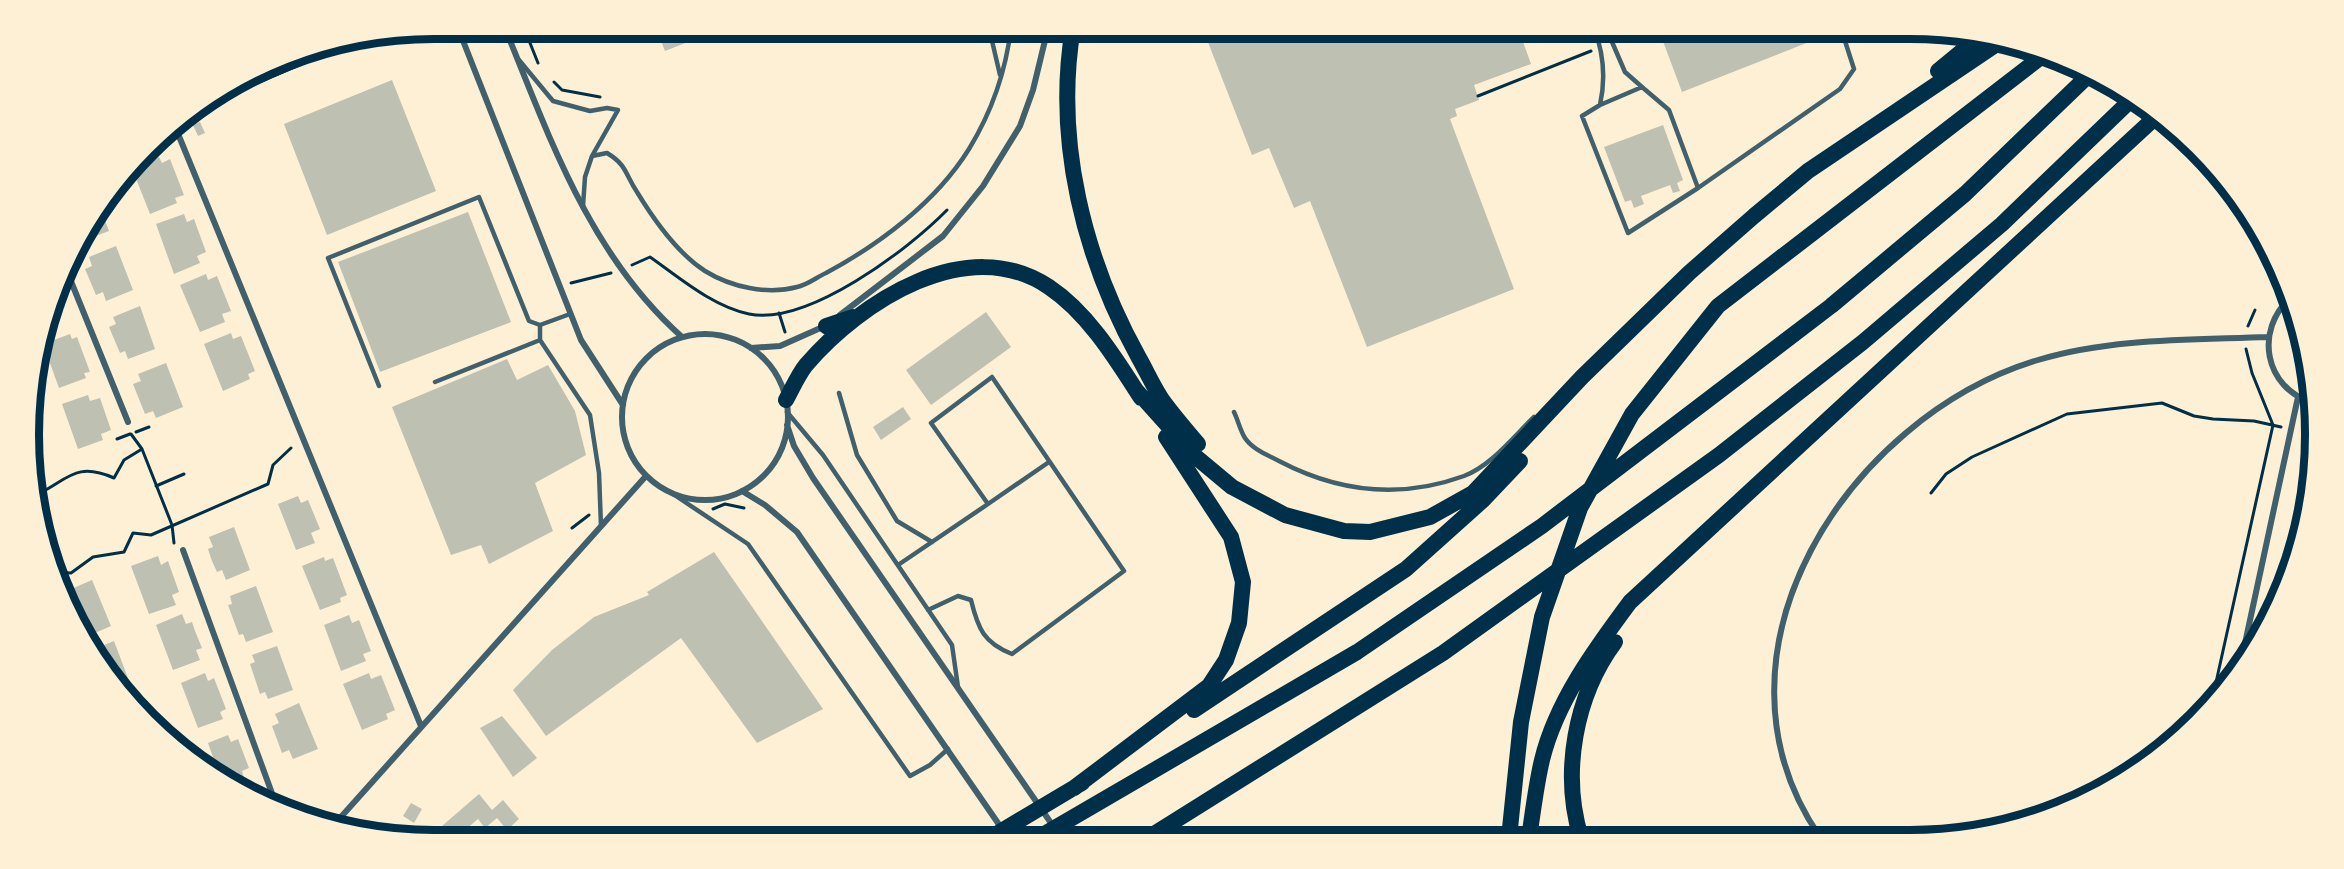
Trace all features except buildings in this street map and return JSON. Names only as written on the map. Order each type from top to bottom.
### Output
[{"type":"highway","points":[[1071,39],[1068,57],[1068,134],[1090,247],[1118,320],[1162,400],[1232,487]]},
{"type":"highway","points":[[1881,121],[1971,44]]},
{"type":"highway","points":[[1135,389],[1196,457],[1232,487],[1285,515],[1344,531],[1370,532],[1430,518],[1473,493],[1582,377],[1689,273],[1754,216],[1808,171],[1990,48]]},
{"type":"highway","points":[[1510,830],[1521,722],[1542,617],[1580,508],[1632,414],[1718,306],[2037,60]]},
{"type":"highway","points":[[1051,830],[1357,652],[1542,526],[1831,306],[1965,194],[2084,80]]},
{"type":"highway","points":[[1160,830],[1443,653],[1719,455],[1863,342],[2002,224],[2126,104]]},
{"type":"highway","points":[[1530,830],[1542,758],[1565,703],[1589,657],[1630,602],[2151,122]]},
{"type":"highway","points":[[787,406],[805,366],[857,315],[886,295],[939,273],[975,268],[1003,268],[1029,276],[1048,286],[1072,306],[1135,389],[1231,537],[1243,582],[1239,623],[1226,660],[1209,686],[1074,788]]},
{"type":"highway","points":[[826,326],[857,315]]},
{"type":"highway","points":[[1003,830],[1074,788],[1406,569],[1483,500],[1563,414],[1629,332]]},
{"type":"highway","points":[[1579,830],[1572,799],[1572,772],[1576,735],[1591,682],[1601,661],[1687,549]]},
{"type":"street","points":[[462,39],[581,340],[623,405]]},
{"type":"street","points":[[509,39],[550,141],[583,208],[621,270],[661,317],[682,336]]},
{"type":"street","points":[[751,348],[780,346],[826,326],[943,236],[983,186],[1020,126],[1033,90],[1045,39]]},
{"type":"street","points":[[178,134],[421,726]]},
{"type":"street","points":[[70,280],[128,422]]},
{"type":"street","points":[[2284,306],[2272,320],[2267,337],[2268,355],[2274,372],[2284,387],[2303,399]]},
{"type":"street","points":[[718,334],[735,339],[751,348],[767,362],[779,380],[787,406],[787,424],[783,445],[773,463],[759,479],[742,491],[706,500],[688,498],[670,492],[646,476],[632,455],[626,439],[623,405],[629,382],[642,362],[660,346],[682,336],[718,334]]},
{"type":"street","points":[[1815,830],[1806,816],[1784,767],[1775,717],[1775,668],[1783,614],[1805,558],[1834,510],[1871,466],[1908,432],[1953,399],[1998,376],[2037,360],[2085,349],[2134,343],[2267,337]]},
{"type":"street","points":[[2245,643],[2298,397]]},
{"type":"street","points":[[787,424],[794,446],[813,478],[1056,830]]},
{"type":"street","points":[[340,819],[646,476]]},
{"type":"street","points":[[742,491],[765,505],[796,532],[1003,830]]},
{"type":"street","points":[[183,550],[273,795]]},
{"type":"lane","points":[[991,39],[1000,77]]},
{"type":"lane","points":[[592,156],[607,153],[622,162],[635,190],[668,236],[705,271],[743,288],[771,291],[798,287],[844,263],[902,223],[941,186],[969,149],[990,108],[1009,39]]},
{"type":"lane","points":[[1598,39],[1605,80],[1600,105]]},
{"type":"lane","points":[[1611,39],[1625,72],[1669,110],[1698,188]]},
{"type":"lane","points":[[1642,87],[1600,105],[1582,116],[1628,233],[1698,188],[1840,89],[1854,69],[1845,41]]},
{"type":"lane","points":[[516,55],[553,101],[590,111],[608,108],[618,110],[592,156],[585,177],[583,208]]},
{"type":"lane","points":[[379,386],[328,258],[479,197],[529,321],[540,325],[570,314]]},
{"type":"lane","points":[[540,325],[540,340],[590,415],[599,473],[601,526]]},
{"type":"lane","points":[[435,382],[540,340]]},
{"type":"lane","points":[[928,610],[958,596],[971,600],[976,622],[993,647],[1012,654],[1124,571],[992,377],[931,423],[988,504]]},
{"type":"lane","points":[[1234,412],[1245,438],[1251,445],[1297,470],[1347,486],[1396,491],[1429,486],[1474,470],[1491,459],[1539,411],[1582,377]]},
{"type":"lane","points":[[839,393],[857,455],[897,520],[932,542]]},
{"type":"lane","points":[[787,406],[823,454],[952,645],[958,687]]},
{"type":"lane","points":[[898,565],[1049,462]]},
{"type":"lane","points":[[670,492],[748,544],[910,776],[930,765],[948,749]]},
{"type":"path","points":[[528,39],[539,67]]},
{"type":"path","points":[[1478,96],[1588,53],[1600,44]]},
{"type":"path","points":[[241,90],[323,55]]},
{"type":"path","points":[[547,75],[562,90],[603,98],[608,108]]},
{"type":"path","points":[[559,287],[621,270],[650,257],[703,295],[747,314],[765,316],[779,314],[796,310],[856,282],[929,228],[953,204]]},
{"type":"path","points":[[2216,684],[2273,425],[2252,373],[2244,338],[2255,310]]},
{"type":"path","points":[[779,314],[789,342]]},
{"type":"path","points":[[1931,493],[1946,474],[1972,457],[2067,414],[2162,403],[2203,418],[2254,421],[2292,430]]},
{"type":"path","points":[[131,434],[132,439],[142,448],[172,525],[175,544]]},
{"type":"path","points":[[43,491],[69,474],[95,470],[114,478],[124,460],[142,448]]},
{"type":"path","points":[[64,573],[70,573],[93,557],[124,552],[133,533],[151,535],[268,484],[273,465],[291,448]]},
{"type":"path","points":[[156,486],[184,474]]},
{"type":"path","points":[[706,515],[712,509],[725,504],[750,511]]},
{"type":"path","points":[[572,528],[589,515]]}]
